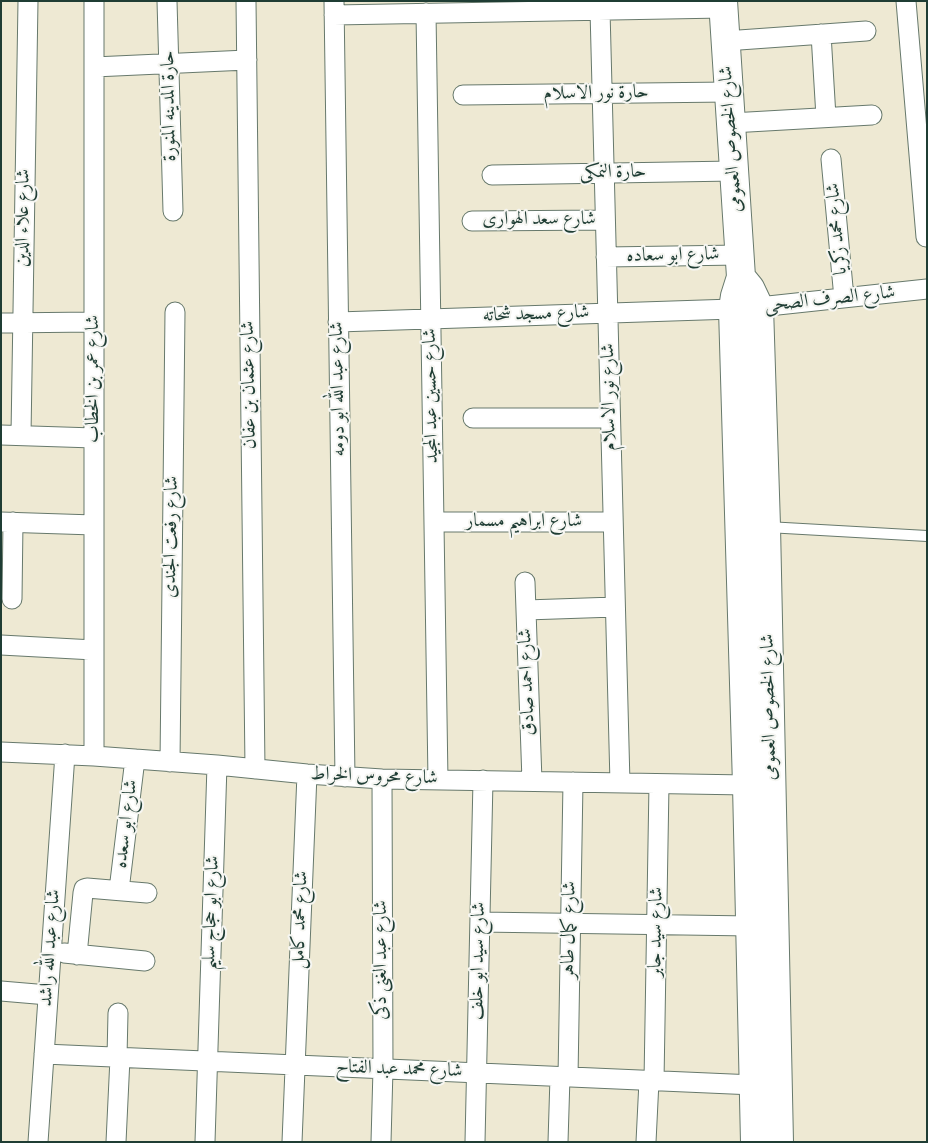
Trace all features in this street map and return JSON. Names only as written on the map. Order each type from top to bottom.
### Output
[{"type":"street","name":"شارع علاء الدين","points":[[20,436],[28,1]]},
{"type":"street","name":"شارع عمر بن الخطاب","points":[[94,1],[94,756]]},
{"type":"street","name":"حارة المدينه المنورة","points":[[167,1],[172,211]]},
{"type":"street","name":"شارع عثمان بن عفان","points":[[246,1],[254,769]]},
{"type":"street","points":[[906,1],[926,237]]},
{"type":"street","points":[[334,8],[426,13],[600,10],[723,5]]},
{"type":"street","name":"شارع الخصوص العمومى","points":[[723,5],[740,266],[736,289],[746,308],[766,526],[779,1142]]},
{"type":"street","name":"شارع عبد الله ابو دومه","points":[[334,8],[345,777]]},
{"type":"street","name":"شارع نور الاسلام","points":[[600,10],[620,783]]},
{"type":"street","name":"شارع حسين عبد المجيد","points":[[426,13],[438,780]]},
{"type":"street","points":[[725,40],[866,31]]},
{"type":"street","points":[[821,34],[826,117]]},
{"type":"street","points":[[94,68],[247,60]]},
{"type":"street","name":"حارة نور الاسلام","points":[[463,95],[729,92]]},
{"type":"street","points":[[731,123],[872,114]]},
{"type":"street","name":"شارع محمد زكريا","points":[[832,159],[844,298]]},
{"type":"street","name":"حارة النمكى","points":[[492,175],[734,171]]},
{"type":"street","name":"شارع سعد الهوارى","points":[[472,221],[605,220]]},
{"type":"street","name":"شارع ابو سعاده","points":[[606,258],[740,266]]},
{"type":"street","name":"شارع الصرف الصحى","points":[[746,308],[927,289]]},
{"type":"street","name":"شارع الخصوص العمومى","points":[[746,308],[748,785],[755,1142]]},
{"type":"street","name":"شارع مسجد شحاته","points":[[338,322],[746,308]]},
{"type":"street","name":"شارع رفعت الجندى","points":[[170,762],[175,312]]},
{"type":"street","points":[[1,323],[94,322]]},
{"type":"street","points":[[473,418],[610,418]]},
{"type":"street","points":[[1,435],[94,438]]},
{"type":"street","points":[[12,599],[7,522],[94,526]]},
{"type":"street","name":"شارع ابراهيم مسمار","points":[[434,522],[613,522]]},
{"type":"street","name":"شارع احمد صادق","points":[[525,582],[532,781]]},
{"type":"street","points":[[526,610],[615,607]]},
{"type":"street","points":[[1,645],[94,650]]},
{"type":"street","name":"شارع محروس الخراط","points":[[1,752],[94,756],[382,779],[748,785]]},
{"type":"street","name":"شارع عبد الله راشد","points":[[38,1142],[64,754]]},
{"type":"street","name":"شارع ابو سعده","points":[[119,890],[135,759]]},
{"type":"street","name":"شارع ابو حجاج سليم","points":[[205,1142],[217,765]]},
{"type":"street","name":"شارع محمد كامل","points":[[292,1142],[307,774]]},
{"type":"street","name":"شارع عبد الغنى ذكى","points":[[381,1142],[383,1069],[382,779]]},
{"type":"street","name":"شارع سيد ابو خلف","points":[[475,1142],[484,780]]},
{"type":"street","name":"شارع كمال طاهر","points":[[558,1142],[564,1077],[571,923],[573,782]]},
{"type":"street","name":"شارع سيد جابر","points":[[646,1142],[651,1081],[657,925],[659,784]]},
{"type":"street","points":[[77,954],[84,890],[87,888],[147,893]]},
{"type":"street","points":[[480,922],[750,926]]},
{"type":"street","points":[[51,952],[145,961]]},
{"type":"street","points":[[1,991],[48,995]]},
{"type":"street","points":[[116,1142],[119,1058],[118,1013]]},
{"type":"street","name":"شارع محمد عبد الفتاح","points":[[44,1054],[754,1085]]},
{"type":"lane","points":[[766,526],[927,536]]}]
